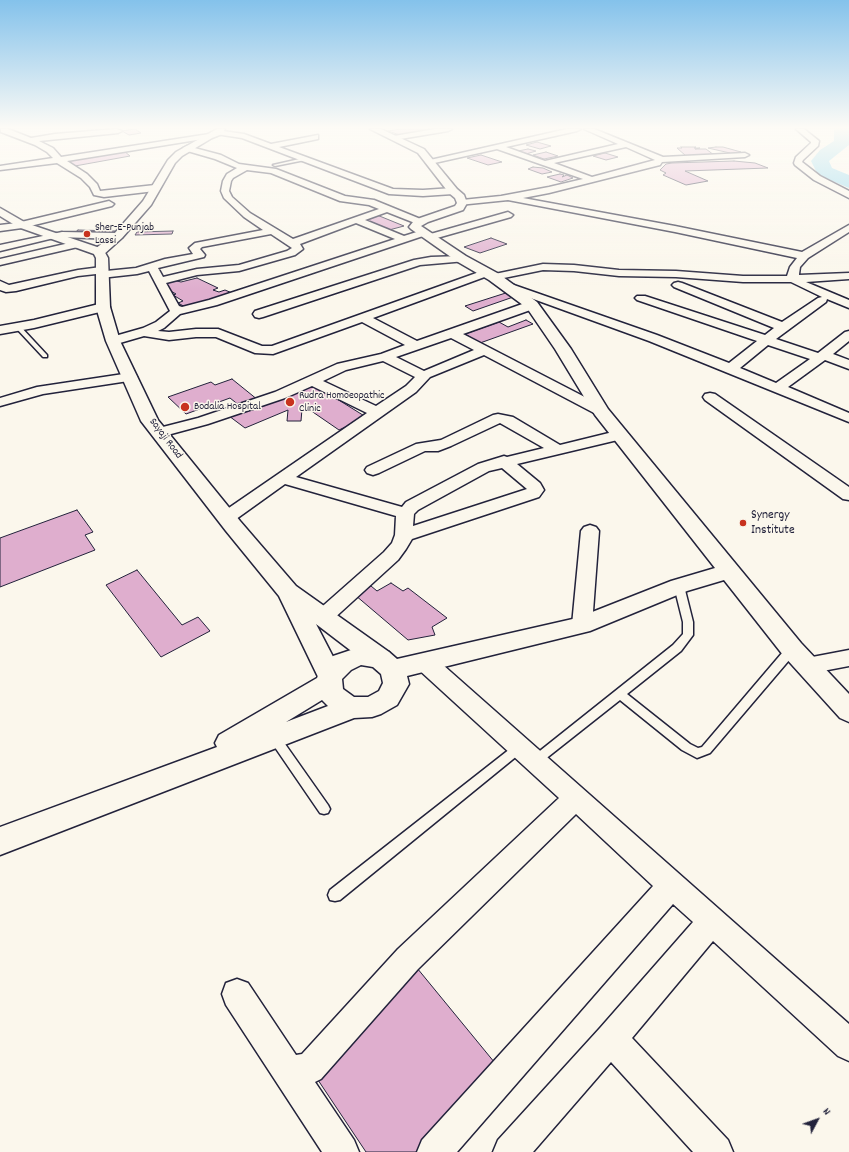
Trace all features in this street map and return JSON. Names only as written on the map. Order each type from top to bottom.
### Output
[{"type":"main road","points":[[0,211],[21,224],[58,236],[78,236],[99,252],[120,233],[147,203],[158,183]]},
{"type":"main road","points":[[446,183],[460,197],[462,203],[459,208],[424,231],[462,259],[507,286],[532,306],[563,349],[601,411],[800,658],[849,711]]},
{"type":"main road","name":"Sayaji Road","points":[[99,252],[102,258],[101,273],[103,307],[113,341],[150,421],[226,518],[288,592],[387,664]]},
{"type":"main road","points":[[0,330],[103,307]]},
{"type":"main road","points":[[181,772],[330,680],[342,663],[360,656],[387,664],[426,663],[582,625],[679,586],[729,571]]},
{"type":"main road","points":[[288,592],[330,680],[332,694],[341,703],[353,708]]},
{"type":"main road","points":[[0,839],[353,708],[372,707],[388,698],[396,684],[387,664]]},
{"type":"street","points":[[91,183],[97,193],[100,194],[155,188]]},
{"type":"street","points":[[159,281],[197,272],[239,268],[298,249],[238,208],[228,198],[225,191],[227,183]]},
{"type":"street","points":[[302,183],[343,199],[363,200],[377,205],[387,209],[424,231]]},
{"type":"street","points":[[370,183],[398,193],[453,191]]},
{"type":"street","points":[[462,203],[510,198],[577,183]]},
{"type":"street","points":[[826,183],[849,195]]},
{"type":"street","points":[[377,205],[398,193]]},
{"type":"street","points":[[510,198],[675,229],[804,256]]},
{"type":"street","points":[[0,228],[109,204]]},
{"type":"street","points":[[292,244],[387,209]]},
{"type":"street","points":[[113,341],[160,325],[177,311],[189,310],[213,303],[424,231],[508,215]]},
{"type":"street","points":[[357,220],[403,239]]},
{"type":"street","points":[[78,236],[89,224]]},
{"type":"street","points":[[849,228],[804,256],[795,267],[792,274],[794,279],[800,283],[849,304]]},
{"type":"street","points":[[0,284],[6,289],[78,273],[137,271],[165,262],[199,256],[200,254],[194,248],[199,245],[271,231]]},
{"type":"street","points":[[0,248],[58,236],[120,233]]},
{"type":"street","points":[[0,262],[78,236],[120,233]]},
{"type":"street","points":[[259,314],[418,262],[462,259]]},
{"type":"street","points":[[152,266],[177,311]]},
{"type":"street","points":[[143,332],[169,336],[196,333],[218,333],[267,351],[281,348],[362,318],[490,275],[543,267],[574,268],[619,273],[676,274],[743,279],[794,279],[849,276]]},
{"type":"street","points":[[678,284],[784,327]]},
{"type":"street","points":[[507,286],[653,338],[731,368],[849,418]]},
{"type":"street","points":[[641,298],[767,340],[849,365]]},
{"type":"street","points":[[731,368],[822,300]]},
{"type":"street","points":[[160,432],[203,421],[243,408],[280,395],[342,367],[385,357],[532,306]]},
{"type":"street","points":[[362,318],[416,346]]},
{"type":"street","points":[[452,333],[601,411]]},
{"type":"street","points":[[778,388],[822,357],[849,335]]},
{"type":"street","points":[[226,518],[411,389],[426,374],[485,350]]},
{"type":"street","points":[[385,357],[417,373],[426,374]]},
{"type":"street","points":[[0,402],[42,390],[130,377]]},
{"type":"street","points":[[312,380],[377,412]]},
{"type":"street","points":[[710,396],[849,495]]},
{"type":"street","points":[[373,470],[422,447],[446,443],[498,418],[508,420],[556,450]]},
{"type":"street","points":[[323,617],[391,556],[400,545],[404,535],[405,513],[412,506],[484,467],[504,461],[621,435]]},
{"type":"street","points":[[404,535],[533,493],[536,490],[504,461]]},
{"type":"street","points":[[282,478],[405,513]]},
{"type":"street","points":[[582,625],[590,531]]},
{"type":"street","points":[[800,658],[849,658]]},
{"type":"street","points":[[426,663],[849,1045]]},
{"type":"street","points":[[289,1072],[310,1068],[408,959],[576,798]]},
{"type":"street","points":[[434,1152],[672,886]]},
{"type":"street","points":[[510,1152],[611,1039],[712,921]]},
{"type":"street","points":[[237,994],[342,1152]]},
{"type":"street","points":[[611,1039],[716,1152]]},
{"type":"lane","points":[[18,327],[45,356]]},
{"type":"lane","points":[[335,895],[527,754],[620,694],[676,648],[688,635],[688,622],[679,586]]},
{"type":"lane","points":[[620,694],[686,747],[697,753],[706,750],[800,658]]},
{"type":"lane","points":[[274,737],[324,809]]},
{"type":"building","points":[[681,183],[698,183],[686,185]]},
{"type":"building","points":[[377,215],[404,226],[389,230],[362,220]]},
{"type":"building","points":[[78,230],[115,231],[111,235],[73,234]]},
{"type":"building","points":[[173,231],[172,234],[135,235],[137,232]]},
{"type":"building","points":[[491,238],[507,244],[480,253],[464,247]]},
{"type":"building","points":[[197,278],[218,288],[213,290],[219,292],[225,290],[232,293],[189,309],[178,303],[183,301],[173,295],[176,294],[167,289],[170,288],[162,284],[173,280],[181,282]]},
{"type":"building","points":[[512,291],[519,295],[473,311],[465,306]]},
{"type":"building","points":[[526,320],[533,324],[480,343],[465,334],[499,322],[508,327]]},
{"type":"building","points":[[232,379],[258,400],[240,406],[230,398],[186,414],[168,397],[211,382],[215,385]]},
{"type":"building","points":[[313,384],[366,417],[339,430],[307,408],[302,409],[301,421],[287,421],[288,410],[245,428],[229,416]]},
{"type":"building","points":[[77,510],[93,532],[85,535],[95,550],[0,587],[0,538]]},
{"type":"building","points":[[137,570],[182,625],[198,617],[210,631],[161,657],[106,585]]},
{"type":"building","points":[[391,583],[403,591],[408,588],[447,618],[432,627],[435,635],[408,640],[355,595],[371,586],[377,591]]},
{"type":"building","points":[[417,968],[504,1074],[432,1152],[366,1152],[310,1068]]},
{"type":"place","name":"Sher-E-Punjab Lassi","points":[[87,234]]},
{"type":"place","name":"Rudra Homoeopathic Clinic","points":[[290,402]]},
{"type":"place","name":"Bodalia Hospital","points":[[185,407]]},
{"type":"place","name":"Synergy Institute","points":[[743,523]]}]
